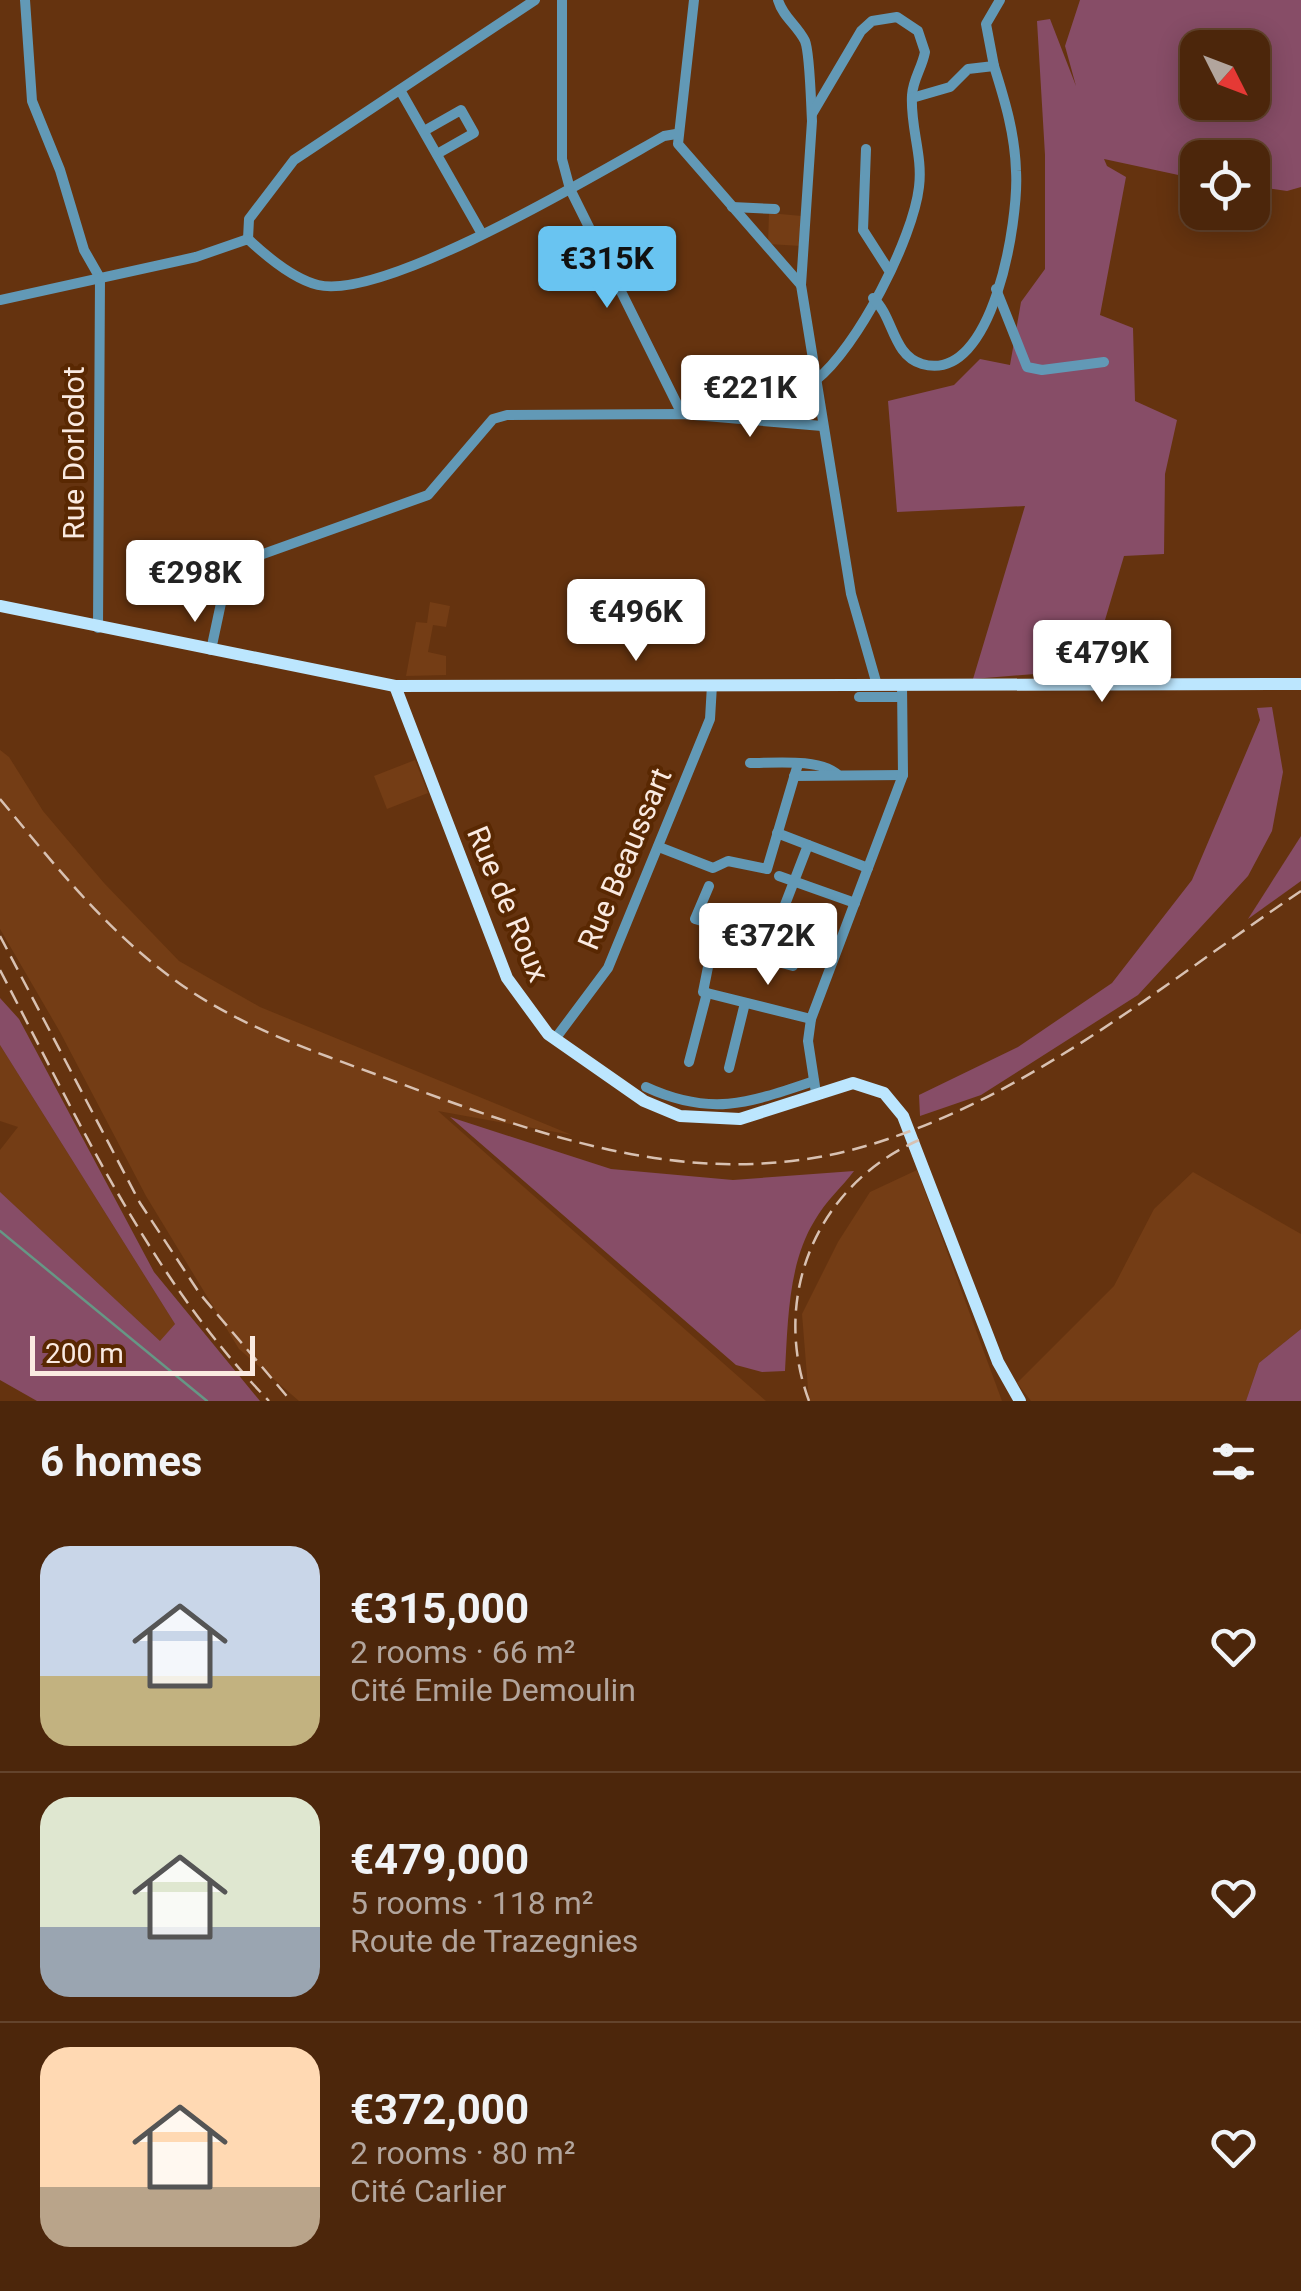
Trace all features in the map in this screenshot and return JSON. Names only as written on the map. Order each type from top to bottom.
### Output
[{"type":"main road","points":[[0,606],[396,686],[877,685],[902,691],[1301,684]]},
{"type":"main road","name":"Rue de Roux","points":[[396,686],[507,978],[536,1022],[644,1101],[684,1117],[744,1118],[814,1087],[864,1084],[882,1092],[898,1107],[998,1362],[1020,1401]]},
{"type":"street","points":[[25,0],[32,101],[60,170],[84,250],[100,278]]},
{"type":"street","points":[[248,239],[250,219],[294,160],[535,0]]},
{"type":"street","points":[[562,0],[562,158],[570,189],[682,414]]},
{"type":"street","points":[[694,0],[676,134],[684,152],[801,284]]},
{"type":"street","points":[[778,0],[806,44],[812,114],[801,284],[851,594],[877,685]]},
{"type":"street","points":[[873,298],[881,306],[903,352],[934,366],[966,355],[976,344],[996,289],[1017,200],[1013,129],[986,24],[1000,0]]},
{"type":"street","points":[[812,114],[861,31],[884,18],[909,22],[923,39],[925,52],[914,77],[912,98],[920,154],[912,221],[832,368],[816,380]]},
{"type":"street","points":[[912,98],[950,87],[968,69],[994,66]]},
{"type":"street","points":[[400,90],[482,234]]},
{"type":"street","points":[[424,131],[461,110],[468,121],[474,133],[436,154]]},
{"type":"street","points":[[248,239],[303,280],[336,287],[366,283],[482,234],[664,136],[676,134]]},
{"type":"street","points":[[866,149],[862,230],[888,269]]},
{"type":"street","points":[[732,208],[775,209]]},
{"type":"street","points":[[0,300],[216,252],[248,239]]},
{"type":"street","name":"Rue Dorlodot","points":[[98,628],[100,278]]},
{"type":"street","points":[[996,289],[1027,367],[1042,370],[1104,362]]},
{"type":"street","points":[[210,650],[227,575],[238,563],[428,495],[493,419],[506,415],[682,414],[822,426]]},
{"type":"street","name":"Rue Beaussart","points":[[555,1039],[608,968],[710,719],[712,685]]},
{"type":"street","points":[[814,1087],[808,1041],[811,1019],[903,775],[902,691],[860,697]]},
{"type":"street","points":[[750,763],[838,776],[903,775]]},
{"type":"street","points":[[659,847],[713,868],[728,861],[767,868],[796,770]]},
{"type":"street","points":[[777,834],[868,868]]},
{"type":"street","points":[[793,966],[771,960],[771,941],[808,845]]},
{"type":"street","points":[[778,876],[855,903]]},
{"type":"street","points":[[709,886],[696,920],[771,941]]},
{"type":"street","points":[[708,967],[703,992],[811,1019]]},
{"type":"street","points":[[689,1062],[707,993]]},
{"type":"street","points":[[729,1068],[745,1003]]},
{"type":"street","name":"Rue de Roux","points":[[646,1086],[678,1102],[716,1107],[814,1087]]},
{"type":"shaded area","points":[[1080,0],[1301,0],[1301,187],[1287,191],[1270,188],[1270,140],[1180,140],[1180,175],[1104,159],[1107,166],[1126,177],[1100,315],[1133,328],[1135,401],[1177,420],[1165,474],[1164,554],[1124,556],[1105,620],[1097,669],[973,679],[1025,506],[897,512],[888,401],[954,385],[980,359],[1010,365],[1021,302],[1045,269],[1045,155],[1037,21],[1050,19],[1076,86],[1065,46]]},
{"type":"shaded area","points":[[769,213],[802,216],[801,246],[768,244]]},
{"type":"shaded area","points":[[430,602],[450,606],[446,627],[433,625],[428,652],[446,656],[446,675],[406,676],[416,622],[427,623]]},
{"type":"shaded area","points":[[1272,707],[1283,772],[1272,831],[1248,876],[1138,995],[981,1095],[920,1116],[919,1095],[1018,1047],[1112,983],[1192,880],[1260,720],[1257,708]]},
{"type":"shaded area","points":[[0,750],[9,757],[43,811],[104,883],[179,961],[260,1007],[572,1135],[438,1111],[766,1401],[299,1401],[239,1349],[146,1196],[60,1032],[0,929]]},
{"type":"shaded area","points":[[415,760],[428,793],[387,809],[374,776]]},
{"type":"shaded area","points":[[1301,836],[1301,881],[1248,919]]},
{"type":"shaded area","points":[[0,998],[19,1019],[154,1272],[260,1401],[37,1401],[0,1380],[0,1192],[160,1341],[175,1324],[0,1045]]},
{"type":"shaded area","points":[[0,1045],[175,1324],[161,1342],[0,1193],[0,1150],[18,1127],[0,1121]]},
{"type":"shaded area","points":[[450,1117],[611,1169],[733,1180],[854,1171],[819,1213],[799,1255],[791,1293],[785,1371],[762,1372],[736,1365]]},
{"type":"shaded area","points":[[917,1170],[1002,1401],[809,1401],[802,1314],[838,1242],[870,1192]]},
{"type":"shaded area","points":[[1193,1172],[1301,1234],[1301,1329],[1259,1363],[1246,1401],[1031,1401],[1017,1383],[1114,1286],[1154,1209]]},
{"type":"shaded area","points":[[1301,1329],[1301,1401],[1246,1401],[1259,1363]]},
{"type":"waterway","points":[[0,1231],[207,1401]]},
{"type":"railway","points":[[0,799],[80,894],[124,938],[172,978],[221,1010],[301,1046],[507,1121],[631,1154],[694,1163],[758,1164],[822,1156],[888,1139],[944,1117],[1051,1062],[1301,891]]},
{"type":"railway","points":[[0,936],[140,1203],[200,1294],[291,1401]]},
{"type":"railway","points":[[0,970],[88,1140],[152,1250],[187,1303],[269,1401]]},
{"type":"railway","points":[[809,1401],[798,1361],[795,1322],[800,1284],[811,1248],[829,1215],[853,1185],[883,1160],[919,1140]]}]
